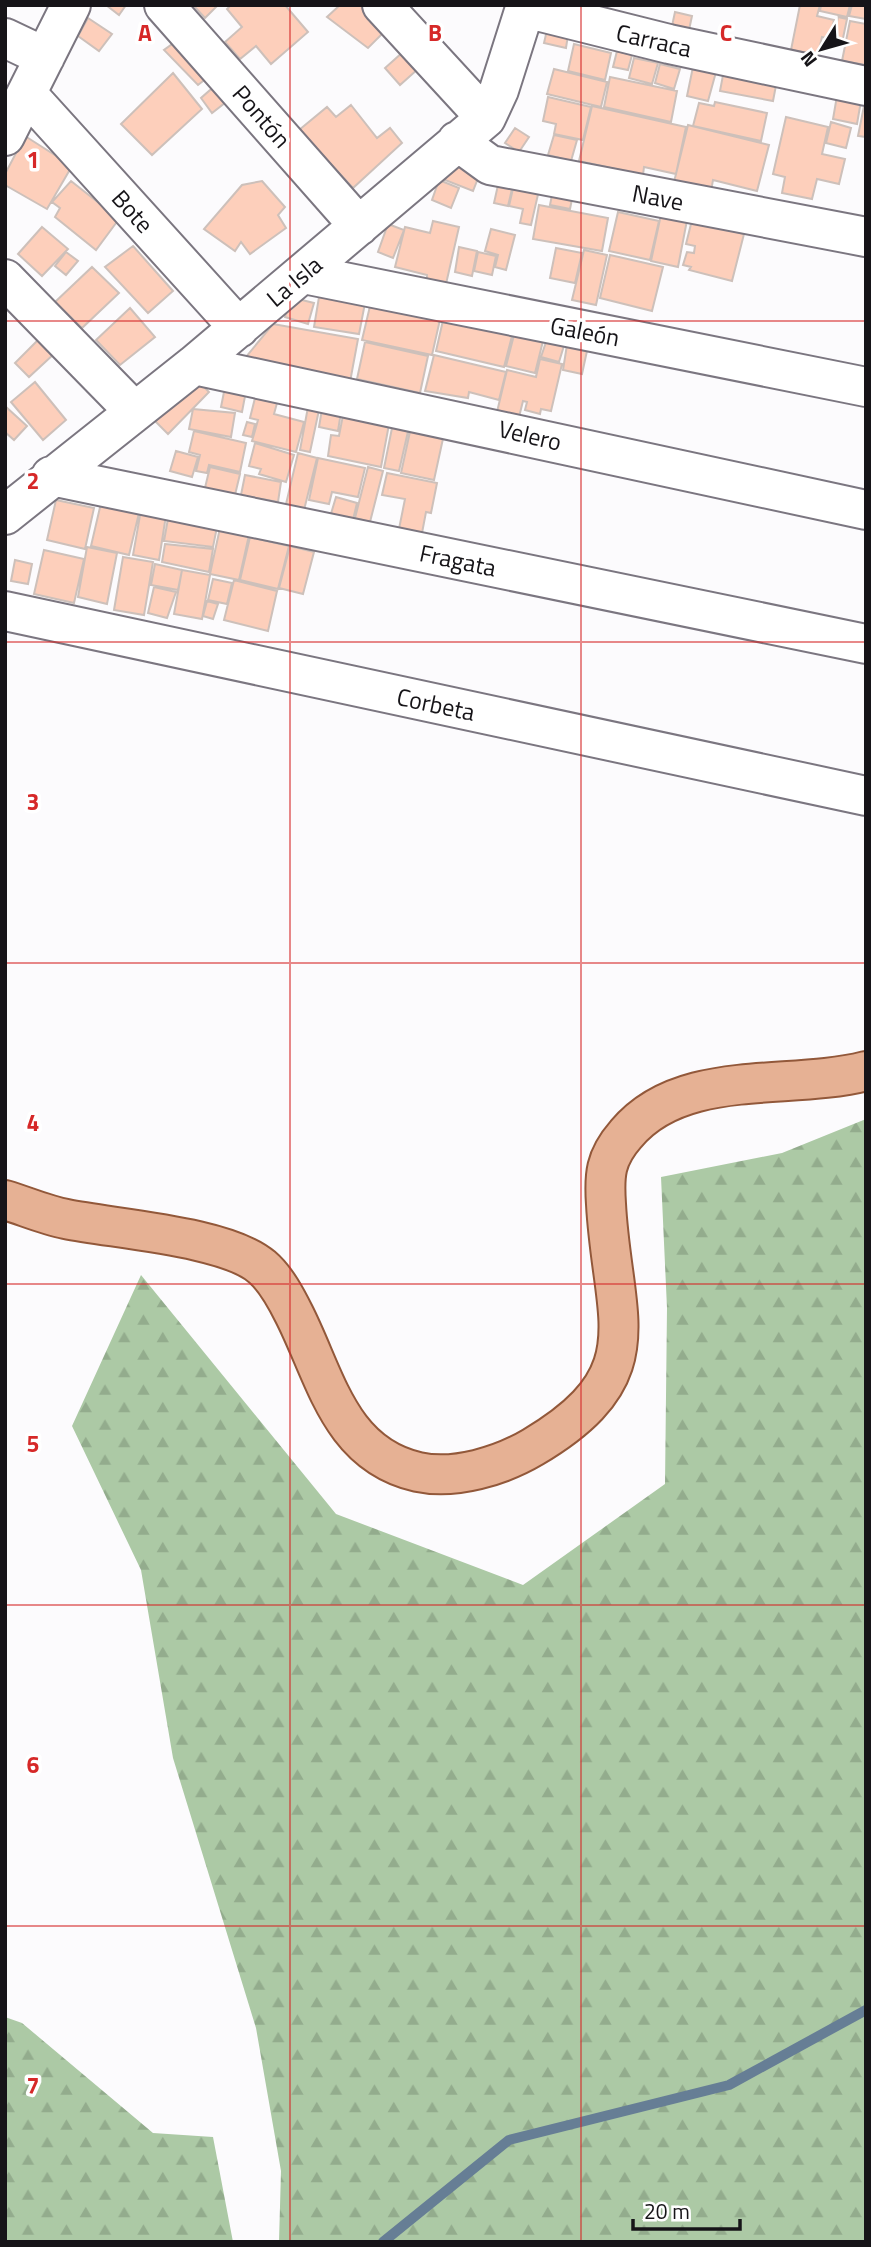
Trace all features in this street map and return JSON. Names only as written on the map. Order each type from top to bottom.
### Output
[{"type":"main road","points":[[5,1200],[61,1219],[232,1250],[262,1267],[283,1292],[349,1430],[381,1458],[419,1472],[475,1471],[511,1461],[559,1432],[598,1395],[615,1362],[621,1322],[607,1225],[604,1172],[625,1135],[653,1109],[691,1093],[748,1084],[834,1079],[866,1071]]},
{"type":"street","points":[[5,136],[71,5]]},
{"type":"street","name":"Pontón","points":[[164,5],[359,226]]},
{"type":"street","name":"Nave","points":[[382,5],[472,129],[490,165],[866,237]]},
{"type":"street","name":"La Isla","points":[[5,515],[194,365],[472,129],[499,90],[526,7]]},
{"type":"street","name":"Carraca","points":[[526,7],[668,44],[866,86]]},
{"type":"street","points":[[5,38],[45,57]]},
{"type":"street","name":"Bote","points":[[28,95],[239,327]]},
{"type":"street","name":"Galeón","points":[[304,274],[866,387]]},
{"type":"street","points":[[5,279],[134,411]]},
{"type":"street","name":"Velero","points":[[194,365],[866,510]]},
{"type":"street","name":"Fragata","points":[[51,476],[866,644]]},
{"type":"street","name":"Corbeta","points":[[5,611],[866,796]]},
{"type":"green space","points":[[866,1119],[866,2242],[279,2242],[281,2171],[256,2028],[173,1758],[141,1570],[72,1426],[141,1275],[336,1514],[523,1585],[665,1484],[667,1308],[661,1177],[782,1153]]},
{"type":"green space","points":[[5,2017],[22,2023],[153,2133],[213,2137],[233,2242],[5,2242]]},
{"type":"building","points":[[106,5],[126,5],[119,15]]},
{"type":"building","points":[[193,5],[218,5],[205,18]]},
{"type":"building","points":[[231,5],[285,5],[308,32],[271,64],[256,46],[240,59],[225,42],[242,27],[227,9]]},
{"type":"building","points":[[340,5],[362,5],[387,29],[368,48],[327,17]]},
{"type":"building","points":[[800,5],[820,5],[817,16],[834,20],[830,39],[822,37],[818,55],[791,50]]},
{"type":"building","points":[[821,5],[850,5],[847,17],[820,11]]},
{"type":"building","points":[[852,5],[866,5],[866,19],[849,16]]},
{"type":"building","points":[[675,12],[692,16],[689,30],[672,26]]},
{"type":"building","points":[[838,17],[847,19],[842,43],[833,41]]},
{"type":"building","points":[[88,18],[112,34],[99,51],[78,36]]},
{"type":"building","points":[[850,21],[866,24],[866,65],[842,61]]},
{"type":"building","points":[[547,30],[568,35],[566,48],[544,43]]},
{"type":"building","points":[[186,34],[217,70],[198,85],[164,50]]},
{"type":"building","points":[[574,44],[611,53],[605,80],[568,71]]},
{"type":"building","points":[[617,51],[632,55],[628,70],[613,67]]},
{"type":"building","points":[[403,52],[418,69],[400,85],[385,68]]},
{"type":"building","points":[[634,58],[658,63],[652,84],[629,78]]},
{"type":"building","points":[[660,64],[680,69],[674,89],[655,83]]},
{"type":"building","points":[[693,67],[716,72],[708,101],[687,96]]},
{"type":"building","points":[[554,69],[607,82],[601,107],[547,94]]},
{"type":"building","points":[[724,70],[777,80],[773,101],[720,91]]},
{"type":"building","points":[[173,73],[202,109],[152,155],[121,124]]},
{"type":"building","points":[[225,77],[239,92],[212,113],[201,98]]},
{"type":"building","points":[[610,77],[677,91],[671,122],[604,107]]},
{"type":"building","points":[[838,90],[862,95],[857,124],[833,119]]},
{"type":"building","points":[[548,97],[591,107],[583,140],[554,134],[556,124],[543,121]]},
{"type":"building","points":[[866,101],[866,137],[858,136]]},
{"type":"building","points":[[715,102],[767,113],[761,141],[693,126],[699,103],[714,106]]},
{"type":"building","points":[[351,105],[377,138],[390,128],[402,143],[353,188],[299,130],[327,107],[336,117]]},
{"type":"building","points":[[592,106],[686,127],[676,174],[644,167],[643,175],[579,161]]},
{"type":"building","points":[[786,117],[828,127],[822,154],[845,159],[839,184],[817,179],[812,199],[782,193],[785,177],[773,174]]},
{"type":"building","points":[[831,122],[851,128],[846,148],[826,143]]},
{"type":"building","points":[[688,125],[769,145],[757,191],[713,180],[711,191],[674,182]]},
{"type":"building","points":[[515,128],[529,137],[519,152],[505,143]]},
{"type":"building","points":[[554,135],[577,140],[571,161],[548,155]]},
{"type":"building","points":[[25,136],[72,166],[47,209],[5,185],[5,174]]},
{"type":"building","points":[[451,163],[480,173],[473,191],[445,180]]},
{"type":"building","points":[[439,180],[459,188],[451,208],[432,200]]},
{"type":"building","points":[[71,181],[119,219],[96,250],[55,217],[60,208],[52,202]]},
{"type":"building","points":[[262,181],[285,207],[278,215],[286,228],[250,254],[241,242],[235,251],[204,229],[242,185]]},
{"type":"building","points":[[514,184],[539,190],[531,225],[520,223],[523,209],[509,206]]},
{"type":"building","points":[[498,185],[512,189],[508,206],[494,203]]},
{"type":"building","points":[[552,195],[572,199],[570,209],[550,205]]},
{"type":"building","points":[[539,205],[608,218],[602,251],[533,239]]},
{"type":"building","points":[[662,210],[688,215],[678,267],[651,261]]},
{"type":"building","points":[[618,212],[659,221],[650,260],[609,251]]},
{"type":"building","points":[[692,220],[744,234],[732,281],[689,270],[691,267],[683,265],[687,252],[694,253],[695,246],[686,244]]},
{"type":"building","points":[[433,221],[459,227],[446,284],[427,280],[427,275],[395,267],[405,227],[430,233]]},
{"type":"building","points":[[388,224],[404,230],[393,258],[378,252]]},
{"type":"building","points":[[42,227],[68,249],[42,276],[18,254]]},
{"type":"building","points":[[491,229],[515,235],[506,270],[495,267],[498,255],[485,251]]},
{"type":"building","points":[[133,246],[173,291],[148,313],[105,267]]},
{"type":"building","points":[[459,247],[477,251],[472,276],[455,272]]},
{"type":"building","points":[[556,248],[582,253],[575,283],[550,278]]},
{"type":"building","points":[[584,250],[607,255],[596,305],[572,300]]},
{"type":"building","points":[[66,252],[78,261],[66,275],[55,266]]},
{"type":"building","points":[[478,252],[496,256],[492,275],[474,271]]},
{"type":"building","points":[[610,255],[663,267],[652,311],[600,298]]},
{"type":"building","points":[[92,267],[119,293],[82,328],[55,302]]},
{"type":"building","points":[[290,297],[314,303],[308,324],[285,317]]},
{"type":"building","points":[[319,297],[365,303],[359,334],[314,327]]},
{"type":"building","points":[[370,306],[441,315],[432,355],[362,340]]},
{"type":"building","points":[[130,308],[155,337],[120,365],[96,340]]},
{"type":"building","points":[[444,316],[513,332],[504,367],[436,351]]},
{"type":"building","points":[[273,324],[358,339],[350,382],[241,363]]},
{"type":"building","points":[[569,332],[590,337],[582,374],[563,370]]},
{"type":"building","points":[[514,335],[543,341],[535,373],[506,366]]},
{"type":"building","points":[[40,338],[55,353],[29,377],[15,363]]},
{"type":"building","points":[[547,339],[566,339],[559,362],[541,357]]},
{"type":"building","points":[[365,342],[428,356],[420,393],[357,379]]},
{"type":"building","points":[[434,355],[506,372],[499,400],[469,392],[468,398],[425,391]]},
{"type":"building","points":[[540,359],[562,364],[551,411],[541,409],[540,414],[525,410],[527,402],[523,401],[519,417],[497,412],[507,370],[536,377]]},
{"type":"building","points":[[196,379],[209,392],[168,434],[155,421]]},
{"type":"building","points":[[35,382],[66,420],[43,440],[11,402]]},
{"type":"building","points":[[225,387],[246,391],[242,412],[221,407]]},
{"type":"building","points":[[255,398],[277,403],[274,414],[304,422],[296,452],[252,441],[258,420],[250,418]]},
{"type":"building","points":[[5,406],[27,426],[14,440],[5,432]]},
{"type":"building","points":[[308,407],[319,410],[310,452],[300,450]]},
{"type":"building","points":[[193,409],[235,413],[231,437],[189,429]]},
{"type":"building","points":[[322,409],[341,412],[338,431],[319,427]]},
{"type":"building","points":[[344,410],[390,419],[381,467],[328,456],[331,435],[339,436]]},
{"type":"building","points":[[247,422],[255,424],[252,437],[243,435]]},
{"type":"building","points":[[393,423],[409,427],[399,471],[384,468]]},
{"type":"building","points":[[411,427],[444,434],[434,480],[401,473]]},
{"type":"building","points":[[194,431],[246,443],[240,472],[209,465],[207,473],[196,471],[200,455],[189,452]]},
{"type":"building","points":[[255,443],[294,455],[286,482],[259,474],[261,469],[249,466]]},
{"type":"building","points":[[176,451],[198,457],[192,477],[170,471]]},
{"type":"building","points":[[298,453],[317,458],[304,510],[286,504]]},
{"type":"building","points":[[318,458],[365,468],[358,497],[332,492],[329,504],[309,500]]},
{"type":"building","points":[[210,467],[240,474],[234,499],[204,492]]},
{"type":"building","points":[[368,467],[383,471],[370,522],[355,518]]},
{"type":"building","points":[[387,473],[437,483],[431,513],[426,512],[422,533],[399,529],[405,499],[382,495]]},
{"type":"building","points":[[245,475],[281,482],[278,502],[241,495]]},
{"type":"building","points":[[336,497],[357,503],[352,524],[330,517]]},
{"type":"building","points":[[56,500],[94,508],[85,549],[47,540]]},
{"type":"building","points":[[101,503],[139,513],[129,555],[91,546]]},
{"type":"building","points":[[142,504],[167,509],[159,560],[133,555]]},
{"type":"building","points":[[169,513],[218,522],[213,547],[164,541]]},
{"type":"building","points":[[220,528],[249,535],[239,580],[210,574]]},
{"type":"building","points":[[250,537],[289,546],[278,589],[240,580]]},
{"type":"building","points":[[165,544],[213,549],[209,572],[162,562]]},
{"type":"building","points":[[290,546],[314,552],[303,594],[279,588]]},
{"type":"building","points":[[87,547],[117,553],[107,604],[78,597]]},
{"type":"building","points":[[44,550],[84,559],[74,603],[34,594]]},
{"type":"building","points":[[123,557],[153,562],[144,615],[114,610]]},
{"type":"building","points":[[15,560],[32,564],[28,584],[11,581]]},
{"type":"building","points":[[155,564],[182,570],[178,590],[151,585]]},
{"type":"building","points":[[182,570],[210,575],[202,619],[174,614]]},
{"type":"building","points":[[213,579],[232,583],[227,604],[208,600]]},
{"type":"building","points":[[234,580],[277,591],[268,631],[224,620]]},
{"type":"building","points":[[154,587],[176,592],[167,618],[148,613]]},
{"type":"building","points":[[207,601],[218,604],[213,619],[203,616]]},
{"type":"waterway","points":[[383,2242],[509,2140],[729,2085],[866,2010]]}]
